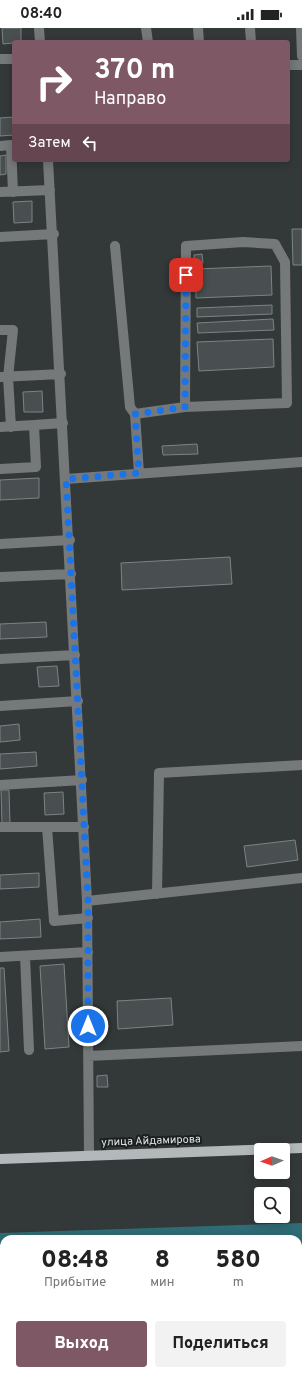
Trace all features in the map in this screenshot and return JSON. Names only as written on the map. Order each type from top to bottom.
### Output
[{"type":"main road","name":"улица Айдамирова","points":[[0,1159],[302,1148]]},
{"type":"street","points":[[39,28],[40,40]]},
{"type":"street","points":[[146,28],[148,40]]},
{"type":"street","points":[[198,28],[199,40]]},
{"type":"street","points":[[250,28],[251,40]]},
{"type":"street","points":[[301,28],[302,56]]},
{"type":"street","points":[[0,59],[12,59]]},
{"type":"street","points":[[290,66],[302,65]]},
{"type":"street","points":[[0,146],[11,145],[13,192]]},
{"type":"street","points":[[48,162],[54,234],[88,901],[89,1156]]},
{"type":"street","points":[[0,192],[50,190]]},
{"type":"street","points":[[0,237],[54,234]]},
{"type":"street","points":[[135,414],[185,407],[287,402],[285,262],[275,244],[243,242],[186,246],[185,407]]},
{"type":"street","points":[[116,246],[130,407],[135,414],[139,473]]},
{"type":"street","points":[[0,330],[13,330],[4,377],[11,427]]},
{"type":"street","points":[[4,377],[61,374]]},
{"type":"street","points":[[0,427],[64,423]]},
{"type":"street","points":[[0,469],[36,467],[34,425]]},
{"type":"street","points":[[66,479],[302,462]]},
{"type":"street","points":[[0,544],[70,540]]},
{"type":"street","points":[[0,577],[71,574]]},
{"type":"street","points":[[0,659],[75,654]]},
{"type":"street","points":[[0,706],[78,701]]},
{"type":"street","points":[[157,894],[159,773],[302,765]]},
{"type":"street","points":[[0,785],[82,780]]},
{"type":"street","points":[[0,827],[84,827]]},
{"type":"street","points":[[47,827],[54,921],[88,918]]},
{"type":"street","points":[[88,901],[302,878]]},
{"type":"street","points":[[0,957],[88,952]]},
{"type":"street","points":[[25,956],[29,1050]]},
{"type":"street","points":[[88,1056],[302,1046]]},
{"type":"shaded area","points":[[302,1223],[302,1235],[0,1235],[0,1233]]},
{"type":"building","points":[[2,28],[21,28],[21,40],[12,40],[12,43],[3,44]]},
{"type":"building","points":[[12,117],[12,135],[0,136],[0,118]]},
{"type":"building","points":[[6,155],[6,174],[0,175],[0,156]]},
{"type":"building","points":[[32,201],[32,222],[14,223],[13,202]]},
{"type":"building","points":[[292,229],[302,229],[302,265],[293,265]]},
{"type":"building","points":[[202,254],[203,263],[194,264],[194,255]]},
{"type":"building","points":[[271,266],[272,295],[196,298],[195,269]]},
{"type":"building","points":[[272,305],[272,314],[197,317],[197,308]]},
{"type":"building","points":[[273,319],[274,330],[198,333],[197,323]]},
{"type":"building","points":[[273,339],[274,367],[199,371],[197,342]]},
{"type":"building","points":[[42,391],[43,412],[24,412],[23,392]]},
{"type":"building","points":[[197,444],[198,454],[163,455],[162,446]]},
{"type":"building","points":[[39,478],[39,498],[0,500],[0,480]]},
{"type":"building","points":[[230,557],[232,584],[122,590],[121,563]]},
{"type":"building","points":[[46,622],[47,637],[0,639],[0,624]]},
{"type":"building","points":[[57,666],[59,686],[39,687],[37,667]]},
{"type":"building","points":[[19,724],[20,740],[0,742],[0,726]]},
{"type":"building","points":[[36,752],[37,766],[0,769],[0,754]]},
{"type":"building","points":[[1,790],[9,790],[10,824],[2,824]]},
{"type":"building","points":[[63,792],[64,814],[45,815],[44,793]]},
{"type":"building","points":[[295,840],[298,860],[247,867],[244,846]]},
{"type":"building","points":[[39,873],[39,887],[0,889],[0,875]]},
{"type":"building","points":[[40,919],[41,937],[0,939],[0,922]]},
{"type":"building","points":[[64,964],[69,1047],[45,1049],[40,966]]},
{"type":"building","points":[[0,968],[4,968],[9,1051],[0,1052]]},
{"type":"building","points":[[171,998],[173,1025],[118,1029],[117,1001]]},
{"type":"building","points":[[107,1075],[108,1087],[97,1087],[97,1076]]},
{"type":"route","points":[[88,1026],[88,901],[66,479],[139,473],[135,414],[185,407],[186,275]]}]
